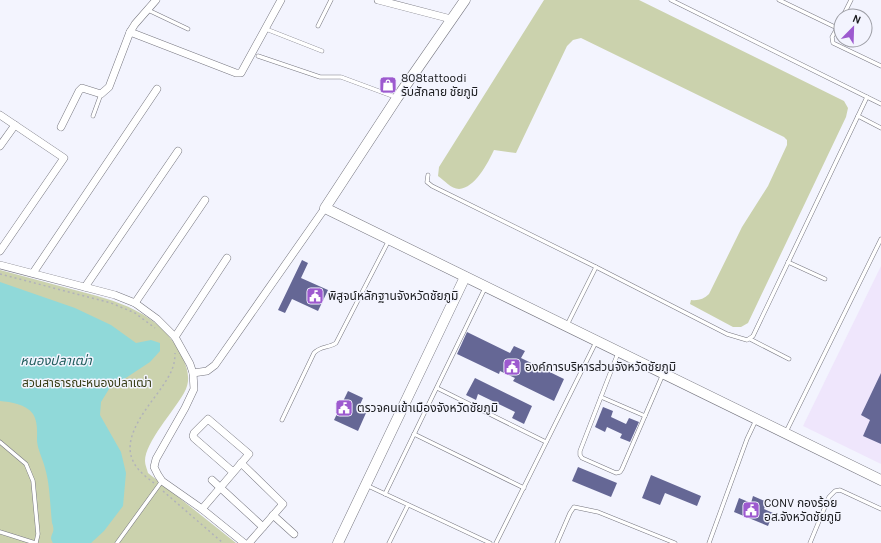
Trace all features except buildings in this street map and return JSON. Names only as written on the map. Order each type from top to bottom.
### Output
[{"type":"street","points":[[61,127],[79,91],[82,88],[100,94],[109,87],[130,32],[156,0]]},
{"type":"street","points":[[130,32],[236,73],[241,73],[281,0]]},
{"type":"street","points":[[378,0],[451,19]]},
{"type":"street","points":[[193,373],[207,371],[215,365],[325,208],[397,98],[465,0]]},
{"type":"street","points":[[33,273],[157,89]]},
{"type":"street","points":[[0,115],[64,158],[0,251]]},
{"type":"street","points":[[0,146],[14,125]]},
{"type":"street","points":[[85,287],[178,151]]},
{"type":"street","points":[[135,303],[205,200]]},
{"type":"street","points":[[325,208],[881,480]]},
{"type":"street","points":[[175,337],[227,258]]},
{"type":"street","points":[[0,265],[116,295],[135,303],[157,319],[175,337],[190,364],[193,373],[194,389],[156,459],[154,467],[160,484],[202,509],[244,543]]},
{"type":"street","points":[[338,543],[465,277]]},
{"type":"street","points":[[202,509],[249,454],[208,419],[194,433],[193,436],[233,472]]},
{"type":"street","points":[[241,463],[283,504],[249,543]]},
{"type":"street","points":[[212,480],[263,528]]},
{"type":"street","points":[[274,515],[294,534]]},
{"type":"lane","points":[[318,26],[331,0]]},
{"type":"lane","points":[[671,0],[881,104]]},
{"type":"lane","points":[[779,0],[833,26]]},
{"type":"lane","points":[[147,10],[188,29]]},
{"type":"lane","points":[[266,29],[322,51]]},
{"type":"lane","points":[[844,48],[881,66]]},
{"type":"lane","points":[[258,56],[320,77],[341,77],[397,98]]},
{"type":"lane","points":[[93,116],[100,94]]},
{"type":"lane","points":[[750,339],[753,336],[867,97]]},
{"type":"lane","points":[[858,116],[881,128]]},
{"type":"lane","points":[[428,175],[427,182],[432,186],[596,266],[727,334],[747,340],[750,339],[789,359]]},
{"type":"lane","points":[[282,420],[314,352],[317,349],[332,346],[336,343],[389,239]]},
{"type":"lane","points":[[786,433],[881,239]]},
{"type":"lane","points":[[788,262],[825,280]]},
{"type":"lane","points":[[567,326],[596,266]]},
{"type":"lane","points":[[385,494],[486,287]]},
{"type":"lane","points":[[496,543],[596,341]]},
{"type":"lane","points":[[618,352],[580,451],[582,458],[616,473],[620,472],[663,373]]},
{"type":"lane","points":[[436,388],[546,442]]},
{"type":"lane","points":[[601,397],[645,416]]},
{"type":"lane","points":[[709,543],[747,439],[757,419]]},
{"type":"lane","points":[[414,434],[524,488]]},
{"type":"lane","points":[[0,442],[26,464],[33,480],[38,534],[36,543],[0,532]]},
{"type":"lane","points":[[117,543],[160,484]]},
{"type":"lane","points":[[366,485],[490,543]]},
{"type":"lane","points":[[810,543],[829,497],[835,491],[840,490],[881,509]]},
{"type":"lane","points":[[389,543],[408,505]]},
{"type":"lane","points":[[557,543],[570,512],[574,507],[598,512],[675,543]]},
{"type":"path","points":[[0,274],[111,303],[135,313],[157,330]]},
{"type":"path","points":[[174,348],[175,361],[172,372],[133,430],[130,445],[132,460],[142,473],[160,484],[223,543]]},
{"type":"shaded area","points":[[881,266],[881,464],[803,426]]},
{"type":"green space","points":[[544,0],[639,0],[844,101],[848,108],[846,117],[748,323],[741,327],[733,327],[690,304],[691,300],[701,299],[709,294],[742,227],[768,186],[787,145],[787,140],[784,137],[581,38],[573,40],[567,46],[516,153],[494,150],[476,180],[465,188],[453,188],[438,176],[439,167]]},
{"type":"green space","name":"สวนสาธารณะหนองปลาเฒ่า","points":[[0,270],[105,298],[136,310],[162,329],[173,342],[183,358],[188,376],[188,384],[184,393],[155,436],[146,453],[145,461],[148,473],[236,543],[0,543]]},
{"type":"water","name":"หนองปลาเฒ่า","points":[[0,282],[75,308],[111,325],[136,343],[151,340],[160,343],[160,351],[150,362],[109,389],[101,402],[100,415],[121,452],[126,473],[123,506],[104,531],[91,543],[53,543],[51,540],[53,528],[50,495],[44,465],[39,452],[35,417],[30,411],[22,406],[0,401]]},
{"type":"place","name":"808tattoodi รับสักลาย ชัยภูมิ","points":[[388,85]]},
{"type":"place","name":"พิสูจน์หลักฐานจังหวัดชัยภูมิ","points":[[315,296]]},
{"type":"place","name":"องค์การบริหารส่วนจังหวัดชัยภูมิ","points":[[512,367]]},
{"type":"place","name":"ตรวจคนเข้าเมืองจังหวัดชัยภูมิ","points":[[344,408]]},
{"type":"place","name":"CONV กองร้อย อส.จังหวัดชัยภูมิ","points":[[751,510]]}]
